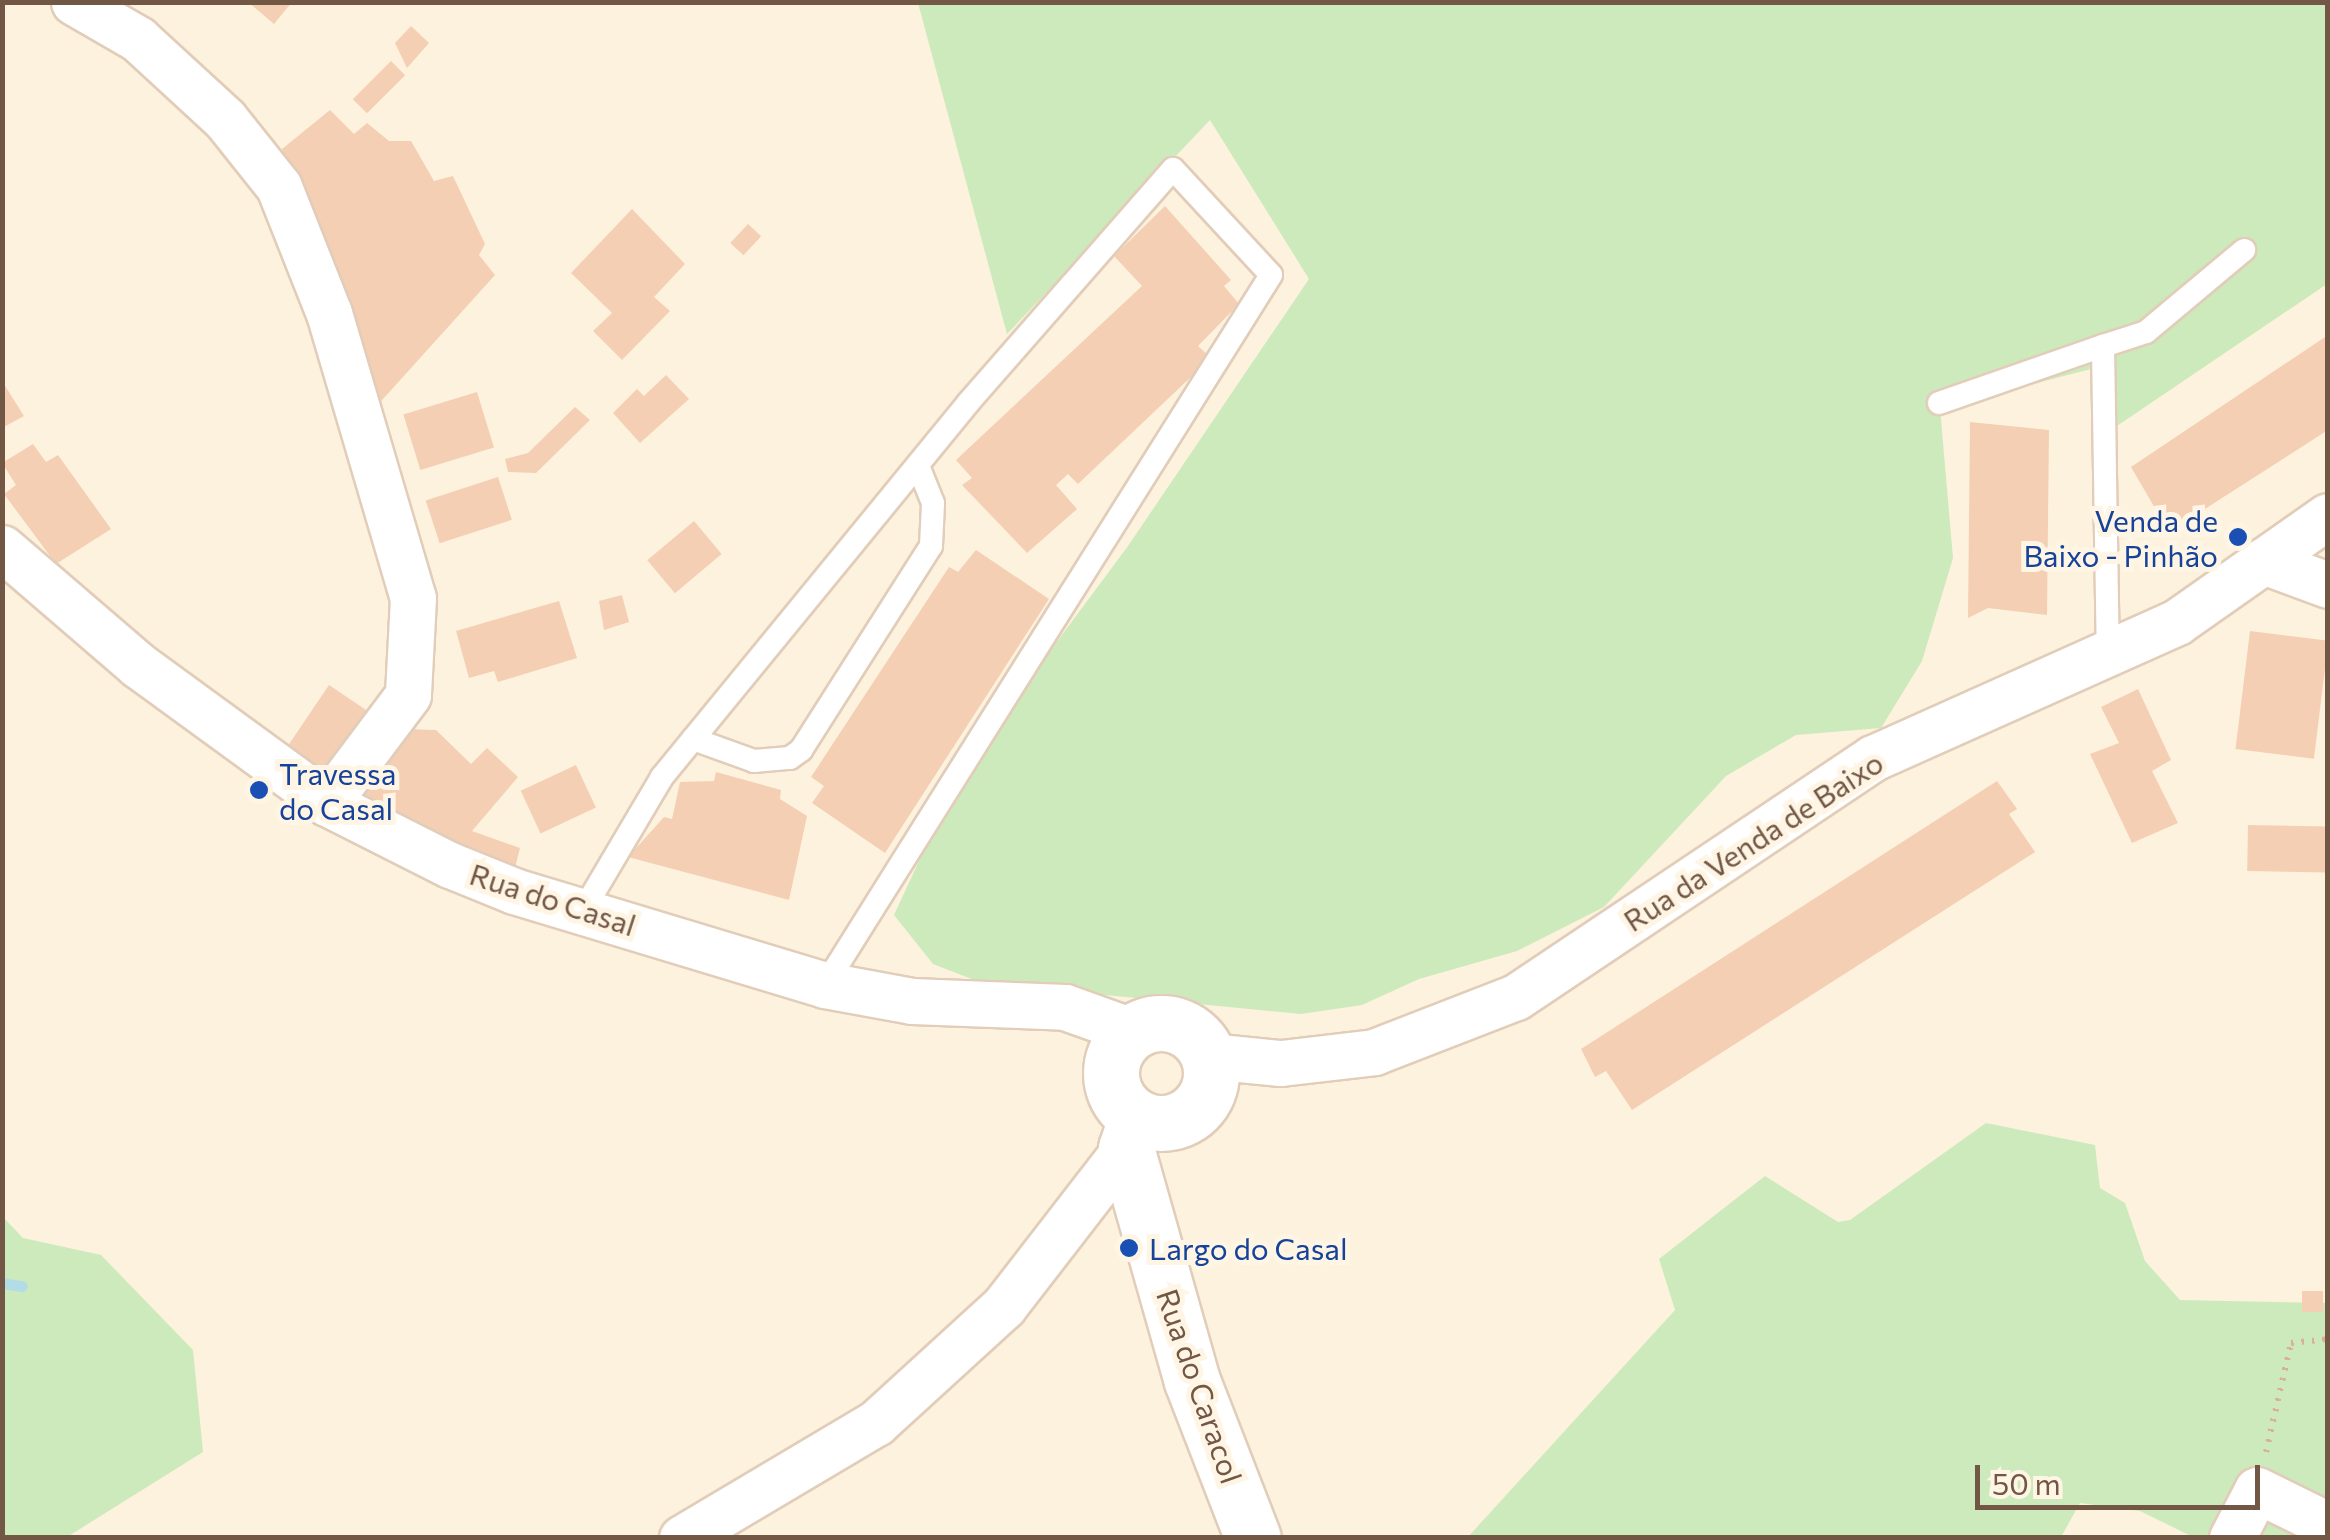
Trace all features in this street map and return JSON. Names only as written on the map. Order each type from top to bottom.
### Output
[{"type":"street","points":[[74,2],[138,39],[225,119],[279,187],[330,312],[413,598],[408,695],[327,804]]},
{"type":"street","name":"Rua da Venda de Baixo","points":[[1209,1056],[1281,1063],[1374,1052],[1500,1004],[1874,758],[2177,622],[2328,516]]},
{"type":"street","points":[[2263,562],[2328,584]]},
{"type":"street","name":"Rua do Casal","points":[[12,569],[327,804],[450,865],[824,984],[912,1001],[1066,1008],[1132,1031]]},
{"type":"street","points":[[682,1538],[876,1423],[1004,1306],[1131,1133],[1190,1116],[1211,1085],[1209,1056],[1178,1025],[1132,1031],[1110,1070],[1112,1089],[1131,1133]]},
{"type":"street","name":"Rua do Caracol","points":[[1131,1133],[1192,1381],[1253,1538]]},
{"type":"street","points":[[2232,1538],[2257,1490],[2328,1525]]},
{"type":"lane","points":[[584,910],[662,777],[918,466],[1172,170],[1271,275],[824,984]]},
{"type":"lane","points":[[1939,402],[2146,332],[2244,250]]},
{"type":"lane","points":[[2102,346],[2108,656]]},
{"type":"lane","points":[[693,739],[754,761],[790,758],[801,750],[931,546],[933,503],[918,466]]},
{"type":"path","points":[[2257,1490],[2291,1343],[2328,1339]]},
{"type":"green space","points":[[918,3],[2327,3],[2327,284],[2108,432],[2095,368],[1940,408],[1953,558],[1922,661],[1881,728],[1796,735],[1726,776],[1604,907],[1517,951],[1419,979],[1362,1005],[1301,1014],[982,983],[933,964],[894,915],[960,772],[1128,546],[1309,279],[1210,120],[1007,334]]},
{"type":"green space","points":[[1986,1123],[2095,1145],[2100,1188],[2125,1203],[2145,1261],[2180,1300],[2327,1303],[2327,1537],[2193,1537],[2140,1511],[2080,1503],[2061,1537],[1467,1538],[1675,1310],[1659,1259],[1765,1176],[1838,1222],[1850,1220]]},
{"type":"green space","points":[[2,1216],[23,1238],[101,1255],[193,1350],[203,1452],[67,1537],[3,1537]]},
{"type":"building","points":[[248,2],[292,2],[274,24]]},
{"type":"building","points":[[411,26],[429,43],[407,68],[395,43]]},
{"type":"building","points":[[391,61],[405,75],[367,113],[353,99]]},
{"type":"building","points":[[330,110],[354,134],[367,123],[389,141],[411,141],[434,181],[453,176],[485,244],[479,255],[495,275],[374,409],[361,360],[367,354],[282,149]]},
{"type":"building","points":[[1165,206],[1231,280],[1224,286],[1239,304],[1198,346],[1211,358],[1078,484],[1068,474],[1056,485],[1077,509],[1027,553],[962,485],[972,478],[956,460],[1142,286],[1114,256]]},
{"type":"building","points":[[632,209],[685,264],[654,297],[670,311],[622,360],[593,331],[612,313],[571,273]]},
{"type":"building","points":[[748,224],[761,236],[743,255],[730,243]]},
{"type":"building","points":[[2328,335],[2328,430],[2169,532],[2131,467]]},
{"type":"building","points":[[666,375],[689,399],[640,443],[613,413],[637,389],[644,396]]},
{"type":"building","points":[[2,381],[24,416],[2,428]]},
{"type":"building","points":[[477,392],[494,447],[420,470],[403,415]]},
{"type":"building","points":[[575,407],[590,420],[536,473],[508,472],[505,459],[528,453]]},
{"type":"building","points":[[1970,422],[2049,430],[2047,615],[1988,608],[1968,618]]},
{"type":"building","points":[[33,444],[46,462],[58,455],[111,529],[56,564],[4,494],[16,485],[2,463]]},
{"type":"building","points":[[498,477],[512,520],[440,543],[426,500]]},
{"type":"building","points":[[694,521],[722,554],[675,593],[647,560]]},
{"type":"building","points":[[976,550],[1049,599],[885,853],[812,803],[824,786],[811,777],[949,567],[958,572]]},
{"type":"building","points":[[622,595],[629,622],[604,630],[599,601]]},
{"type":"building","points":[[559,601],[577,658],[498,682],[494,671],[469,678],[456,631]]},
{"type":"building","points":[[2250,631],[2328,641],[2314,759],[2235,749]]},
{"type":"building","points":[[329,685],[375,716],[330,782],[284,751]]},
{"type":"building","points":[[2138,689],[2171,760],[2152,771],[2178,823],[2132,843],[2090,754],[2119,743],[2101,707]]},
{"type":"building","points":[[406,729],[436,730],[471,764],[487,748],[518,777],[472,831],[520,848],[513,876],[347,795]]},
{"type":"building","points":[[576,765],[596,808],[541,833],[521,791]]},
{"type":"building","points":[[716,772],[781,790],[780,799],[807,816],[789,900],[628,857],[664,817],[672,819],[680,782],[714,781]]},
{"type":"building","points":[[1997,781],[2017,809],[2009,814],[2035,852],[1632,1110],[1606,1071],[1595,1077],[1581,1049]]},
{"type":"building","points":[[2248,825],[2328,826],[2327,872],[2247,871]]},
{"type":"building","points":[[2302,1291],[2323,1291],[2323,1312],[2302,1312]]},
{"type":"waterway","points":[[2,1283],[22,1286]]},
{"type":"place","name":"Venda de Baixo - Pinhão","points":[[2238,537]]},
{"type":"place","name":"Travessa do Casal","points":[[259,790]]},
{"type":"place","name":"Largo do Casal","points":[[1129,1248]]}]
